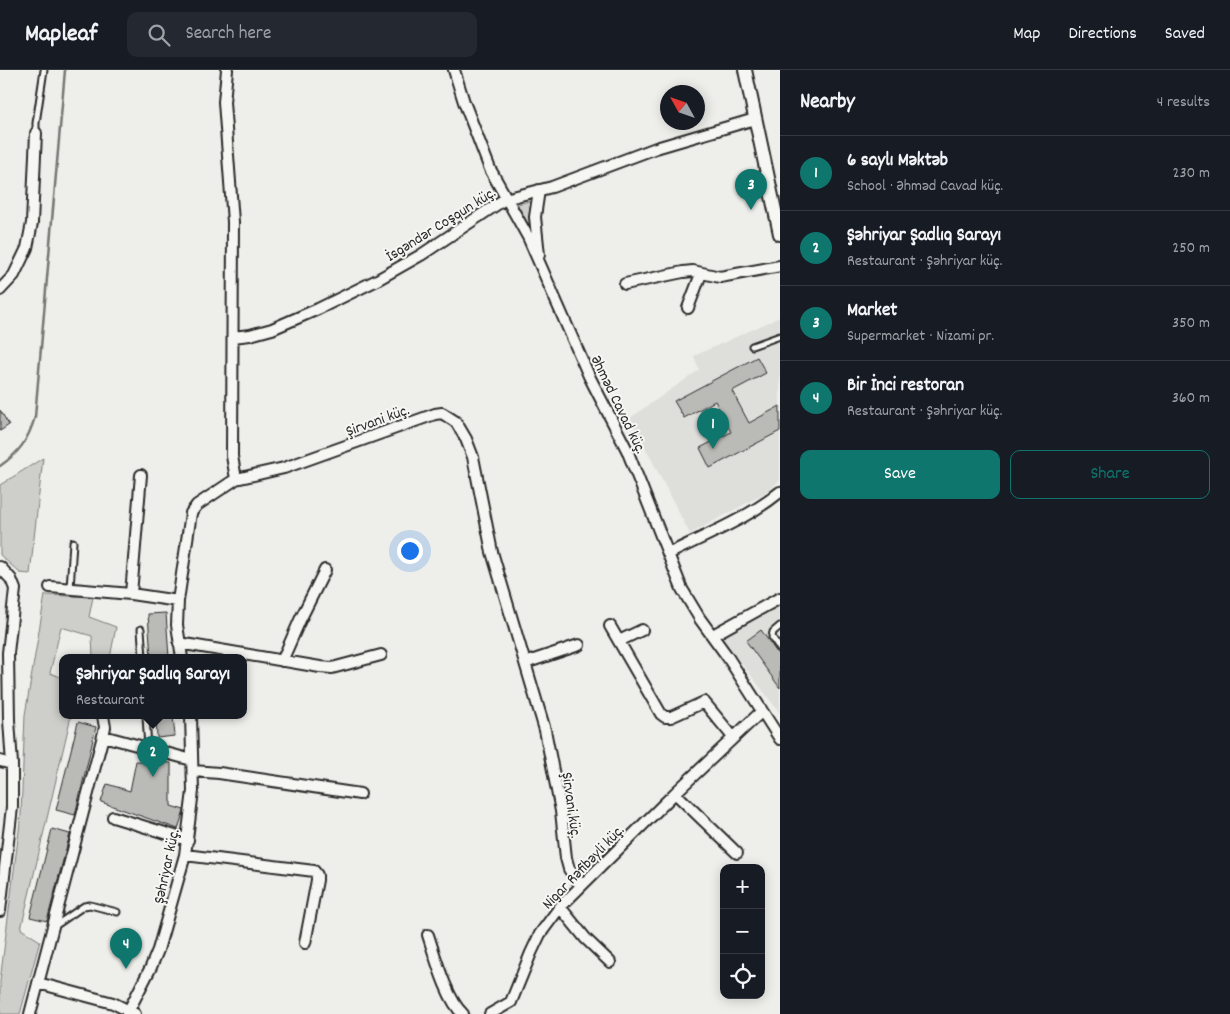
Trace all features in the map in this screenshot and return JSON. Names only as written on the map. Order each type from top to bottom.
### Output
[{"type":"street","points":[[181,654],[179,643],[178,601],[191,513],[197,505],[236,479],[232,456],[233,222],[224,102],[227,70]]},
{"type":"street","name":"Əhməd Cavad küç.","points":[[454,70],[490,170],[528,237],[589,376],[627,450],[682,589],[780,739]]},
{"type":"street","points":[[745,70],[779,220],[780,234]]},
{"type":"street","name":"İsgəndər Coşqun küç.","points":[[233,337],[272,329],[377,280],[421,255],[505,199],[539,190],[656,148],[755,119]]},
{"type":"street","points":[[0,290],[14,275],[27,248],[32,223],[36,133]]},
{"type":"street","points":[[539,190],[535,217],[540,264]]},
{"type":"street","points":[[625,284],[683,272],[693,271],[720,277],[780,266]]},
{"type":"street","points":[[688,308],[701,274]]},
{"type":"street","name":"Şirvani küç.","points":[[236,479],[284,468],[435,414],[442,413],[456,422],[473,457],[492,552],[545,730],[561,811],[566,858],[570,869],[581,886]]},
{"type":"street","points":[[131,594],[141,475]]},
{"type":"street","points":[[668,554],[736,521],[780,492]]},
{"type":"street","points":[[0,566],[11,578],[15,589],[4,652],[12,764],[12,807],[0,911]]},
{"type":"street","points":[[282,661],[325,570]]},
{"type":"street","points":[[50,587],[131,594],[178,601]]},
{"type":"street","points":[[713,635],[780,598]]},
{"type":"street","points":[[610,626],[661,714],[665,717],[671,717],[704,702],[733,737]]},
{"type":"street","points":[[619,641],[642,630]]},
{"type":"street","points":[[179,643],[242,654]]},
{"type":"street","points":[[526,664],[579,645]]},
{"type":"street","points":[[247,655],[332,668],[381,655]]},
{"type":"street","name":"Nigar Rəfibəyli küç.","points":[[490,1014],[511,1002],[540,934],[560,907],[675,793],[762,711]]},
{"type":"street","points":[[30,1014],[106,727],[104,719]]},
{"type":"street","name":"Şəhriyar küç.","points":[[131,1013],[158,950],[186,854],[193,766],[190,719]]},
{"type":"street","points":[[103,736],[148,748],[193,766],[219,773],[360,794]]},
{"type":"street","points":[[0,761],[12,764]]},
{"type":"street","points":[[675,793],[737,853]]},
{"type":"street","points":[[113,818],[188,840]]},
{"type":"street","points":[[186,854],[314,871],[317,875],[317,880],[305,943]]},
{"type":"street","points":[[560,907],[586,939],[610,962]]},
{"type":"street","points":[[428,935],[448,992],[458,1010],[463,1014]]},
{"type":"street","points":[[38,982],[113,1003],[131,1013]]},
{"type":"lane","points":[[36,133],[44,70]]},
{"type":"lane","points":[[752,346],[780,336]]},
{"type":"lane","points":[[70,589],[73,542]]},
{"type":"lane","points":[[780,626],[773,632],[772,636],[780,649]]},
{"type":"lane","points":[[141,630],[143,654]]},
{"type":"lane","points":[[146,719],[148,748]]},
{"type":"lane","points":[[53,928],[84,906],[90,904],[117,912]]},
{"type":"shaded area","points":[[530,201],[530,233],[517,204]]},
{"type":"shaded area","points":[[780,317],[780,480],[767,492],[690,534],[630,418],[699,370],[694,356]]},
{"type":"shaded area","points":[[43,458],[30,574],[20,573],[0,555],[0,485]]},
{"type":"shaded area","points":[[45,595],[93,597],[89,617],[116,627],[111,654],[93,654],[92,636],[61,627],[50,673],[59,676],[59,719],[70,719],[21,929],[40,941],[20,1014],[0,1014],[0,981],[21,815],[25,715]]},
{"type":"shaded area","points":[[780,604],[780,713],[721,637]]},
{"type":"building","points":[[757,357],[766,373],[732,391],[749,423],[780,406],[780,431],[710,468],[700,448],[731,432],[715,401],[684,418],[674,401]]},
{"type":"building","points":[[0,410],[9,425],[0,431]]},
{"type":"building","points":[[166,613],[169,654],[151,654],[148,614]]},
{"type":"building","points":[[761,630],[780,657],[780,688],[746,641]]},
{"type":"building","points":[[156,719],[173,719],[175,736],[157,738]]},
{"type":"building","points":[[78,722],[96,727],[75,815],[56,810]]},
{"type":"building","points":[[136,761],[171,763],[171,806],[184,810],[178,829],[101,802],[107,784],[130,791]]},
{"type":"building","points":[[52,829],[70,834],[47,921],[30,917]]},
{"type":"waterway","points":[[0,466],[13,456],[22,445],[35,417],[65,70]]},
{"type":"place","name":"Market","points":[[751,210]]},
{"type":"place","name":"6 saylı Məktəb","points":[[713,449]]},
{"type":"place","name":"Şəhriyar Şadlıq Sarayı","points":[[153,777]]},
{"type":"place","name":"Bir İnci restoran","points":[[126,969]]}]
